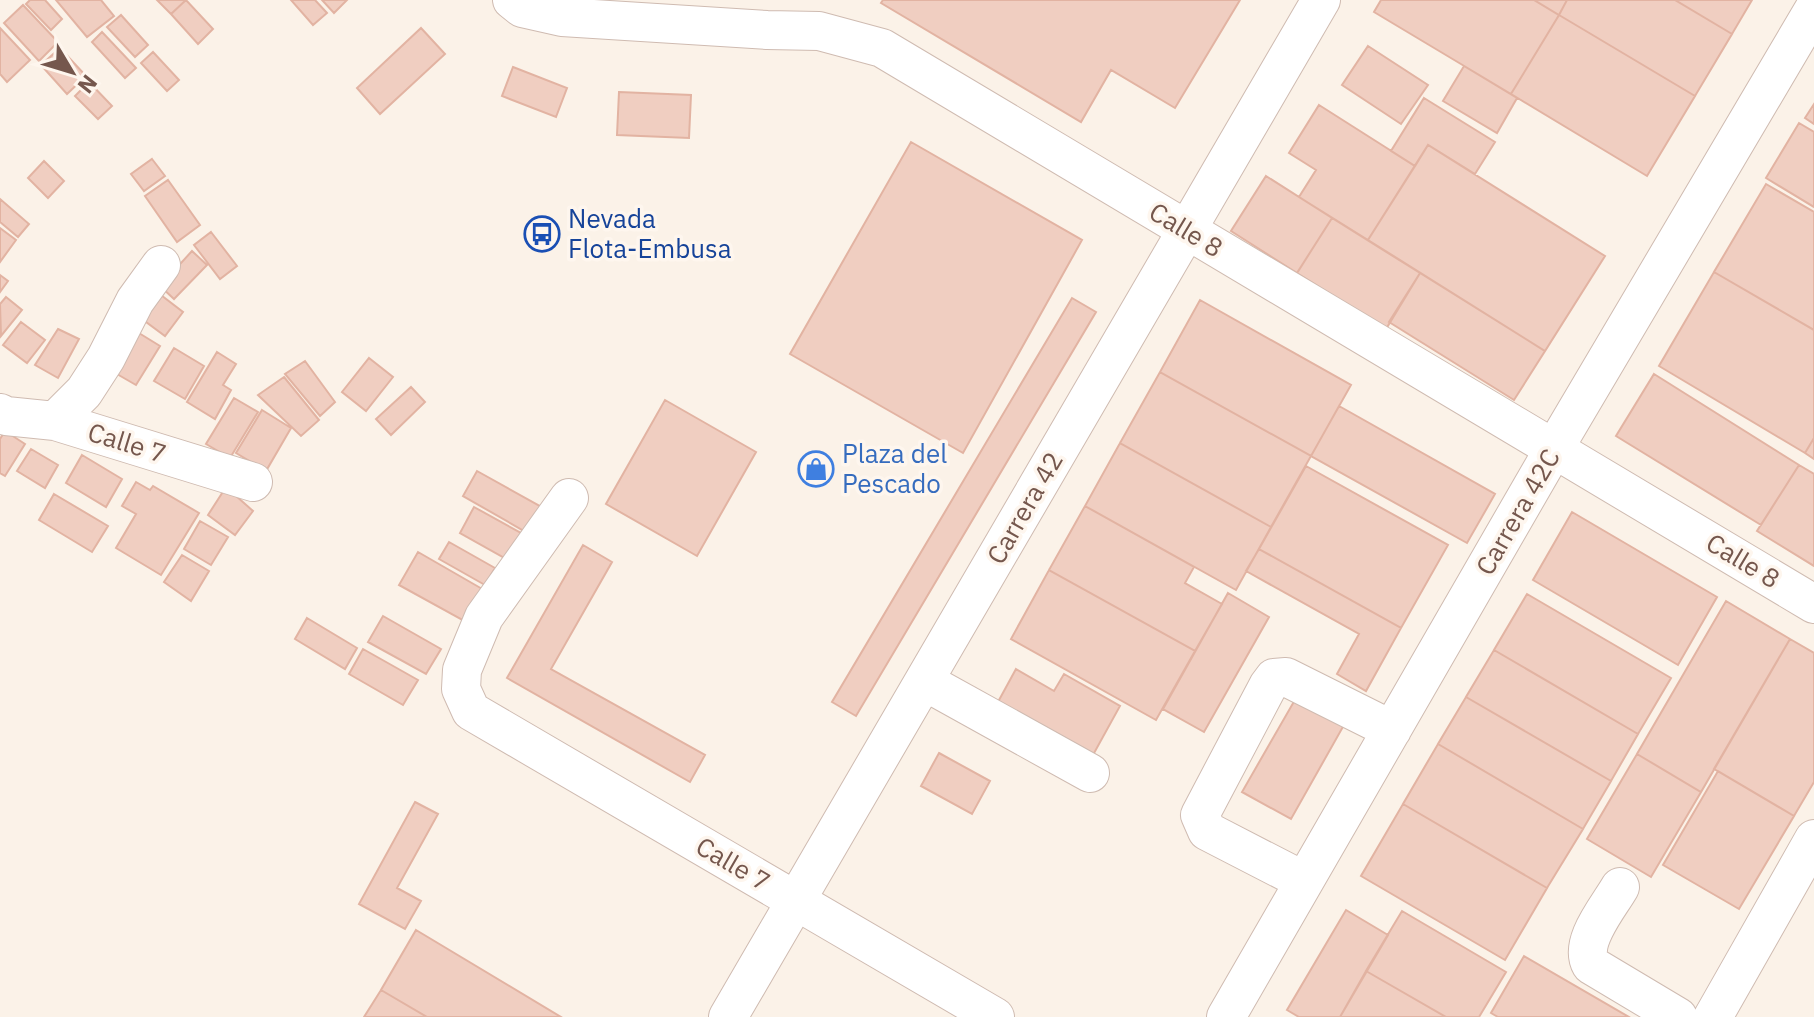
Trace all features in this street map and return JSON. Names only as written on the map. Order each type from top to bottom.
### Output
[{"type":"street","name":"Calle 8","points":[[512,0],[522,8],[571,9],[767,30],[819,31],[882,48],[1814,604]]},
{"type":"street","name":"Carrera 42","points":[[728,1017],[1321,0]]},
{"type":"street","name":"Carrera 42C","points":[[1226,1017],[1555,447],[1814,9]]},
{"type":"street","points":[[55,421],[84,392],[106,358],[135,301],[161,265]]},
{"type":"street","name":"Calle 7","points":[[0,413],[55,421],[253,482]]},
{"type":"street","name":"Calle 7","points":[[569,498],[484,617],[462,670],[461,689],[471,711],[995,1017]]},
{"type":"street","points":[[1304,881],[1207,831],[1200,815],[1268,686],[1274,678],[1286,677],[1392,730]]},
{"type":"street","points":[[924,681],[1090,773]]},
{"type":"street","points":[[1713,1017],[1814,839]]},
{"type":"street","points":[[1620,887],[1587,945],[1586,956],[1591,965],[1678,1017]]},
{"type":"building","points":[[30,0],[45,0],[62,19],[51,30],[26,4]]},
{"type":"building","points":[[56,0],[101,0],[114,16],[87,37]]},
{"type":"building","points":[[157,0],[186,0],[171,14]]},
{"type":"building","points":[[186,0],[213,29],[198,44],[171,14]]},
{"type":"building","points":[[291,0],[315,0],[327,13],[313,25]]},
{"type":"building","points":[[322,0],[347,0],[334,13]]},
{"type":"building","points":[[883,0],[1240,0],[1175,108],[1111,70],[1081,122],[881,3]]},
{"type":"building","points":[[1381,0],[1534,0],[1559,15],[1511,94],[1374,12]]},
{"type":"building","points":[[1534,0],[1567,0],[1559,15]]},
{"type":"building","points":[[1567,0],[1675,0],[1732,34],[1695,96],[1559,15]]},
{"type":"building","points":[[1675,0],[1752,0],[1732,34]]},
{"type":"building","points":[[23,5],[58,42],[39,61],[4,23]]},
{"type":"building","points":[[121,15],[148,45],[135,57],[107,27]]},
{"type":"building","points":[[1559,15],[1695,96],[1647,176],[1511,94]]},
{"type":"building","points":[[0,28],[30,60],[7,82],[0,74]]},
{"type":"building","points":[[421,28],[445,54],[380,114],[357,88]]},
{"type":"building","points":[[102,32],[136,68],[125,78],[92,42]]},
{"type":"building","points":[[1368,46],[1428,85],[1401,124],[1342,85]]},
{"type":"building","points":[[60,48],[86,76],[67,94],[41,65]]},
{"type":"building","points":[[153,52],[179,80],[167,91],[141,63]]},
{"type":"building","points":[[1464,66],[1517,98],[1497,133],[1443,101]]},
{"type":"building","points":[[513,67],[567,88],[556,117],[502,96]]},
{"type":"building","points":[[89,82],[112,106],[98,119],[75,96]]},
{"type":"building","points":[[619,92],[691,95],[689,138],[617,135]]},
{"type":"building","points":[[1424,98],[1495,142],[1475,174],[1428,145],[1415,166],[1391,151]]},
{"type":"building","points":[[1814,104],[1814,124],[1805,118]]},
{"type":"building","points":[[1319,105],[1415,166],[1368,240],[1299,197],[1316,170],[1289,153]]},
{"type":"building","points":[[1799,123],[1814,132],[1814,207],[1766,178]]},
{"type":"building","points":[[911,142],[1082,240],[963,453],[790,354]]},
{"type":"building","points":[[1428,145],[1605,256],[1545,351],[1368,240]]},
{"type":"building","points":[[152,159],[165,176],[144,191],[131,174]]},
{"type":"building","points":[[44,161],[64,181],[48,198],[28,178]]},
{"type":"building","points":[[1266,176],[1332,218],[1297,273],[1231,231]]},
{"type":"building","points":[[168,180],[200,225],[177,242],[145,196]]},
{"type":"building","points":[[1766,184],[1814,212],[1814,330],[1714,272]]},
{"type":"building","points":[[0,199],[29,224],[18,237],[0,222]]},
{"type":"building","points":[[1332,218],[1420,273],[1386,329],[1297,273]]},
{"type":"building","points":[[0,228],[16,240],[0,262]]},
{"type":"building","points":[[211,232],[237,266],[220,279],[194,245]]},
{"type":"building","points":[[192,251],[207,265],[174,299],[160,286]]},
{"type":"building","points":[[1714,272],[1814,330],[1814,438],[1805,453],[1659,366]]},
{"type":"building","points":[[1420,273],[1545,351],[1514,400],[1389,322]]},
{"type":"building","points":[[0,275],[8,281],[0,292]]},
{"type":"building","points":[[157,292],[183,312],[165,336],[138,316]]},
{"type":"building","points":[[6,297],[22,310],[1,336],[0,304]]},
{"type":"building","points":[[1072,298],[1096,312],[856,716],[832,702]]},
{"type":"building","points":[[1200,300],[1351,385],[1311,456],[1160,372]]},
{"type":"building","points":[[21,322],[45,340],[27,363],[3,345]]},
{"type":"building","points":[[58,329],[79,339],[58,378],[35,365]]},
{"type":"building","points":[[134,330],[160,346],[136,385],[110,370]]},
{"type":"building","points":[[174,348],[204,366],[185,399],[154,381]]},
{"type":"building","points":[[217,352],[236,364],[223,385],[231,390],[215,419],[187,402]]},
{"type":"building","points":[[369,358],[393,377],[366,411],[342,392]]},
{"type":"building","points":[[305,361],[335,402],[320,416],[285,374]]},
{"type":"building","points":[[1160,372],[1311,456],[1271,527],[1120,443]]},
{"type":"building","points":[[1654,374],[1799,465],[1761,525],[1616,436]]},
{"type":"building","points":[[284,377],[319,420],[301,436],[258,395]]},
{"type":"building","points":[[411,387],[425,402],[391,435],[376,419]]},
{"type":"building","points":[[234,398],[258,412],[230,458],[206,444]]},
{"type":"building","points":[[665,400],[756,452],[697,556],[606,504]]},
{"type":"building","points":[[1339,406],[1495,494],[1467,543],[1311,456]]},
{"type":"building","points":[[262,410],[291,428],[266,471],[236,453]]},
{"type":"building","points":[[5,431],[25,444],[5,476],[0,473],[0,439]]},
{"type":"building","points":[[1814,438],[1814,459],[1805,453]]},
{"type":"building","points":[[1120,443],[1271,527],[1236,590],[1085,506]]},
{"type":"building","points":[[31,449],[58,465],[45,488],[17,471]]},
{"type":"building","points":[[82,455],[122,479],[106,507],[66,483]]},
{"type":"building","points":[[1799,465],[1814,474],[1814,566],[1757,531]]},
{"type":"building","points":[[1306,466],[1448,545],[1401,628],[1259,549]]},
{"type":"building","points":[[477,471],[545,509],[531,535],[463,496]]},
{"type":"building","points":[[136,482],[150,490],[153,486],[199,513],[161,575],[116,548],[136,514],[122,506]]},
{"type":"building","points":[[226,487],[253,511],[235,535],[208,515]]},
{"type":"building","points":[[54,494],[108,526],[92,552],[39,520]]},
{"type":"building","points":[[1085,506],[1194,567],[1185,583],[1222,604],[1195,651],[1049,570]]},
{"type":"building","points":[[474,507],[530,538],[515,564],[460,533]]},
{"type":"building","points":[[1572,512],[1717,597],[1678,665],[1533,580]]},
{"type":"building","points":[[200,521],[228,537],[211,565],[184,549]]},
{"type":"building","points":[[449,542],[495,568],[485,585],[439,559]]},
{"type":"building","points":[[583,545],[612,562],[551,669],[705,755],[690,782],[507,678]]},
{"type":"building","points":[[1259,549],[1401,628],[1366,691],[1337,674],[1359,634],[1246,571]]},
{"type":"building","points":[[418,552],[484,590],[466,622],[399,585]]},
{"type":"building","points":[[182,555],[209,571],[191,601],[164,582]]},
{"type":"building","points":[[1049,570],[1195,651],[1156,720],[1011,639]]},
{"type":"building","points":[[1228,593],[1269,617],[1204,732],[1163,709]]},
{"type":"building","points":[[1527,594],[1671,678],[1638,734],[1494,650]]},
{"type":"building","points":[[1726,601],[1790,639],[1701,792],[1637,754]]},
{"type":"building","points":[[383,616],[441,649],[426,674],[368,642]]},
{"type":"building","points":[[307,618],[357,648],[345,669],[295,639]]},
{"type":"building","points":[[1790,639],[1814,653],[1814,782],[1794,816],[1714,769]]},
{"type":"building","points":[[363,649],[418,680],[403,705],[349,674]]},
{"type":"building","points":[[1494,650],[1638,734],[1611,781],[1466,697]]},
{"type":"building","points":[[1016,669],[1054,691],[1064,674],[1120,706],[1088,764],[993,711]]},
{"type":"building","points":[[1466,697],[1611,781],[1583,829],[1438,744]]},
{"type":"building","points":[[1296,698],[1344,725],[1291,819],[1242,792]]},
{"type":"building","points":[[1438,744],[1583,829],[1547,888],[1403,804]]},
{"type":"building","points":[[939,753],[990,781],[972,814],[921,786]]},
{"type":"building","points":[[1637,754],[1701,792],[1651,877],[1587,839]]},
{"type":"building","points":[[1718,771],[1794,816],[1739,909],[1663,865]]},
{"type":"building","points":[[415,802],[438,814],[397,888],[421,901],[405,929],[359,904]]},
{"type":"building","points":[[1403,804],[1547,888],[1505,960],[1361,876]]},
{"type":"building","points":[[1346,910],[1388,935],[1340,1017],[1299,1017],[1287,1010]]},
{"type":"building","points":[[1402,911],[1506,972],[1479,1017],[1446,1017],[1366,971]]},
{"type":"building","points":[[416,930],[561,1017],[427,1017],[381,990]]},
{"type":"building","points":[[1524,956],[1629,1017],[1498,1017],[1491,1013]]},
{"type":"building","points":[[1366,971],[1446,1017],[1340,1017]]},
{"type":"building","points":[[381,990],[427,1017],[364,1017]]},
{"type":"place","name":"Nevada Flota-Embusa","points":[[542,234]]},
{"type":"place","name":"Plaza del Pescado","points":[[816,469]]}]
